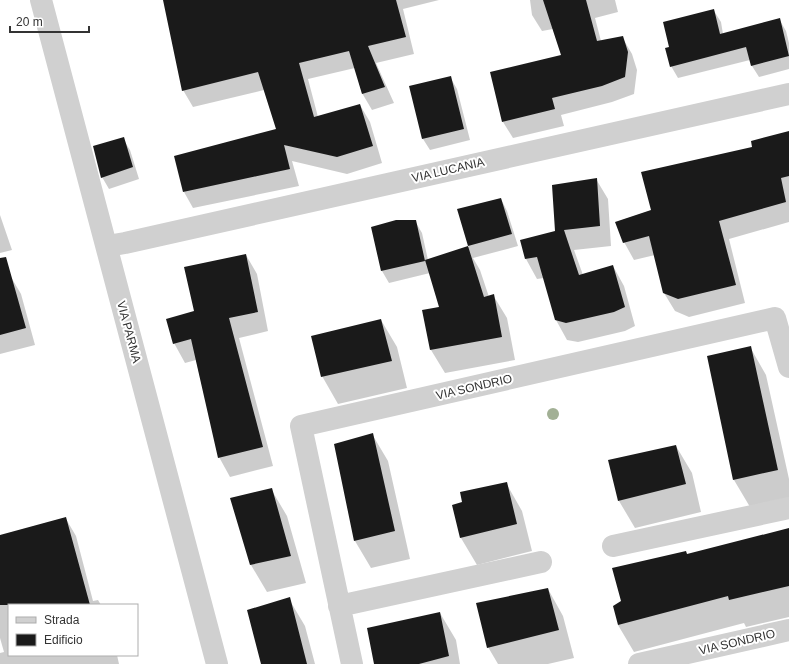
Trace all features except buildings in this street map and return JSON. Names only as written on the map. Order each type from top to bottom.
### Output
[{"type":"street","name":"VIA PARMA","points":[[41,0],[218,664]]},
{"type":"street","name":"VIA LUCANIA","points":[[106,246],[789,94]]},
{"type":"street","name":"VIA SONDRIO","points":[[352,664],[301,426],[775,318],[789,367]]},
{"type":"street","points":[[613,546],[789,508]]},
{"type":"street","points":[[339,606],[541,562]]},
{"type":"street","name":"VIA SONDRIO","points":[[639,664],[789,630]]}]
